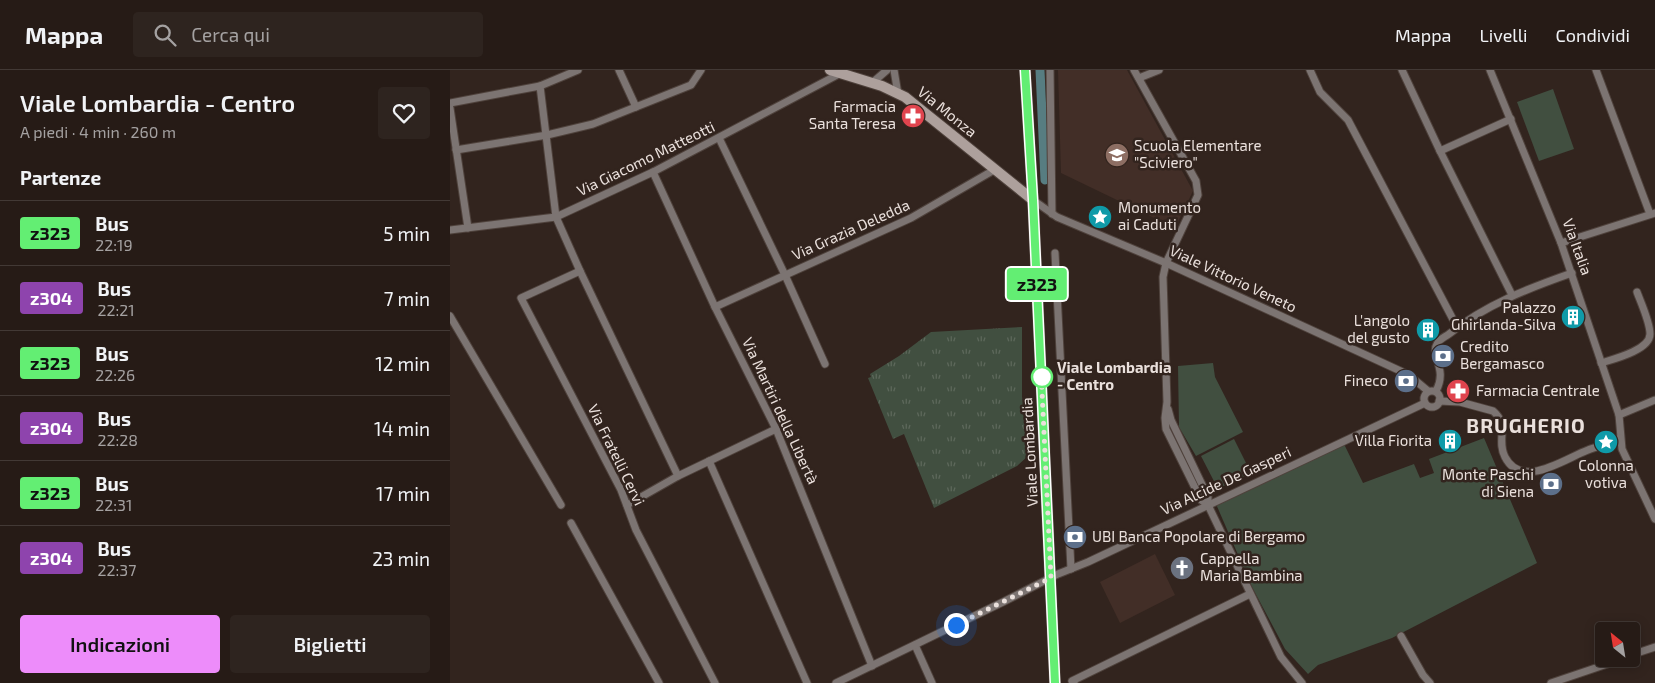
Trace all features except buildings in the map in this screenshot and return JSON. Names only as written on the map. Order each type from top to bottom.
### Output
[{"type":"main road","name":"Via Monza","points":[[830,70],[872,83],[911,102],[1033,200]]},
{"type":"main road","name":"Viale Lombardia","points":[[1025,70],[1033,200],[1055,683]]},
{"type":"street","points":[[450,103],[540,86],[578,70]]},
{"type":"street","points":[[619,70],[636,107]]},
{"type":"street","points":[[456,150],[547,135],[593,124],[691,85],[701,70]]},
{"type":"street","points":[[872,83],[887,70]]},
{"type":"street","points":[[894,70],[898,94]]},
{"type":"street","points":[[1050,70],[1052,214]]},
{"type":"street","points":[[1134,70],[1196,181],[1198,196],[1166,262],[1163,285],[1167,402],[1165,418],[1168,433],[1201,500],[1208,505],[1281,657],[1302,683]]},
{"type":"street","points":[[1139,78],[1159,70]]},
{"type":"street","points":[[1310,70],[1320,92],[1348,120],[1457,327]]},
{"type":"street","points":[[1402,70],[1512,295]]},
{"type":"street","name":"Via Italia","points":[[1490,70],[1561,242],[1619,415],[1620,438],[1624,452],[1655,519]]},
{"type":"street","points":[[1561,242],[1653,214],[1596,70]]},
{"type":"street","name":"Via Giacomo Matteotti","points":[[450,230],[556,217],[653,172],[841,73]]},
{"type":"street","points":[[540,86],[556,217],[580,272],[678,476]]},
{"type":"street","points":[[450,108],[468,228]]},
{"type":"street","points":[[1440,151],[1511,119]]},
{"type":"street","points":[[719,138],[785,275],[825,364]]},
{"type":"street","name":"Via Grazia Deledda","points":[[715,307],[911,218],[994,170]]},
{"type":"street","name":"Via Martiri della Libertà","points":[[653,172],[715,307],[776,428],[872,666]]},
{"type":"street","name":"Viale Vittorio Veneto","points":[[1033,200],[1052,214],[1133,250],[1166,262],[1396,369],[1432,391]]},
{"type":"street","points":[[1055,253],[1071,569]]},
{"type":"street","name":"Via Fratelli Cervi","points":[[580,272],[521,298],[621,490],[636,530],[715,683]]},
{"type":"street","points":[[1572,273],[1512,295],[1457,327],[1440,341],[1436,347],[1441,378],[1432,391],[1424,395],[1425,403],[1432,407],[1440,401],[1453,400],[1493,411],[1502,421],[1502,444],[1505,457],[1514,467],[1525,472],[1541,471],[1580,453],[1608,445],[1620,438]]},
{"type":"street","points":[[1602,363],[1638,349],[1649,340],[1650,330],[1637,292]]},
{"type":"street","points":[[450,316],[560,505]]},
{"type":"street","points":[[1432,391],[1439,395],[1440,401]]},
{"type":"street","points":[[1619,415],[1655,400]]},
{"type":"street","name":"Via Alcide De Gasperi","points":[[836,683],[1051,578],[1425,403]]},
{"type":"street","points":[[626,505],[678,476],[776,428]]},
{"type":"street","points":[[709,461],[808,683]]},
{"type":"street","points":[[571,523],[659,683]]},
{"type":"street","points":[[1073,682],[1250,594]]},
{"type":"street","points":[[1401,636],[1423,675],[1430,683]]},
{"type":"street","points":[[915,645],[932,683]]},
{"type":"street","points":[[1640,653],[1655,648]]},
{"type":"street","points":[[1551,683],[1595,668]]},
{"type":"shaded area","name":"Scuola Elementare \"Sciviero\"","points":[[1058,70],[1127,70],[1193,191],[1175,228],[1061,173]]},
{"type":"shaded area","points":[[1155,554],[1175,595],[1120,623],[1100,582]]},
{"type":"green space","points":[[1553,89],[1574,149],[1539,161],[1517,102]]},
{"type":"green space","points":[[1022,327],[1022,397],[1026,417],[1029,455],[1017,466],[934,508],[904,434],[893,439],[868,378],[871,377],[870,374],[899,356],[931,332]]},
{"type":"green space","points":[[1213,363],[1215,377],[1243,432],[1196,456],[1179,427],[1178,366]]},
{"type":"green space","points":[[1484,438],[1537,563],[1392,638],[1318,665],[1308,674],[1285,649],[1252,587],[1216,504],[1344,444],[1363,483],[1414,464],[1420,478],[1434,473],[1429,459]]},
{"type":"green space","points":[[1234,439],[1251,473],[1218,489],[1201,456]]},
{"type":"waterway","points":[[1040,70],[1045,180]]},
{"type":"bus line","name":"z323","points":[[1025,70],[1033,200],[1055,683]]},
{"type":"place","name":"Farmacia Santa Teresa","points":[[913,116]]},
{"type":"place","name":"Scuola Elementare \"Sciviero\"","points":[[1117,155]]},
{"type":"place","name":"Monumento ai Caduti","points":[[1100,217]]},
{"type":"place","name":"Palazzo Ghirlanda-Silva","points":[[1573,317]]},
{"type":"place","name":"L'angolo del gusto","points":[[1428,330]]},
{"type":"place","name":"Credito Bergamasco","points":[[1443,356]]},
{"type":"place","name":"Viale Lombardia - Centro","points":[[1042,377]]},
{"type":"place","name":"Fineco","points":[[1406,381]]},
{"type":"place","name":"Farmacia Centrale","points":[[1458,391]]},
{"type":"place","name":"Villa Fiorita","points":[[1450,441]]},
{"type":"place","name":"Colonna votiva","points":[[1606,442]]},
{"type":"place","name":"Monte Paschi di Siena","points":[[1551,484]]},
{"type":"place","name":"UBI Banca Popolare di Bergamo","points":[[1075,537]]},
{"type":"place","name":"Cappella Maria Bambina","points":[[1182,568]]},
{"type":"district","name":"BRUGHERIO","points":[[1526,426]]},
{"type":"route","points":[[956,625],[1051,578],[1041,370],[1042,377]]}]
